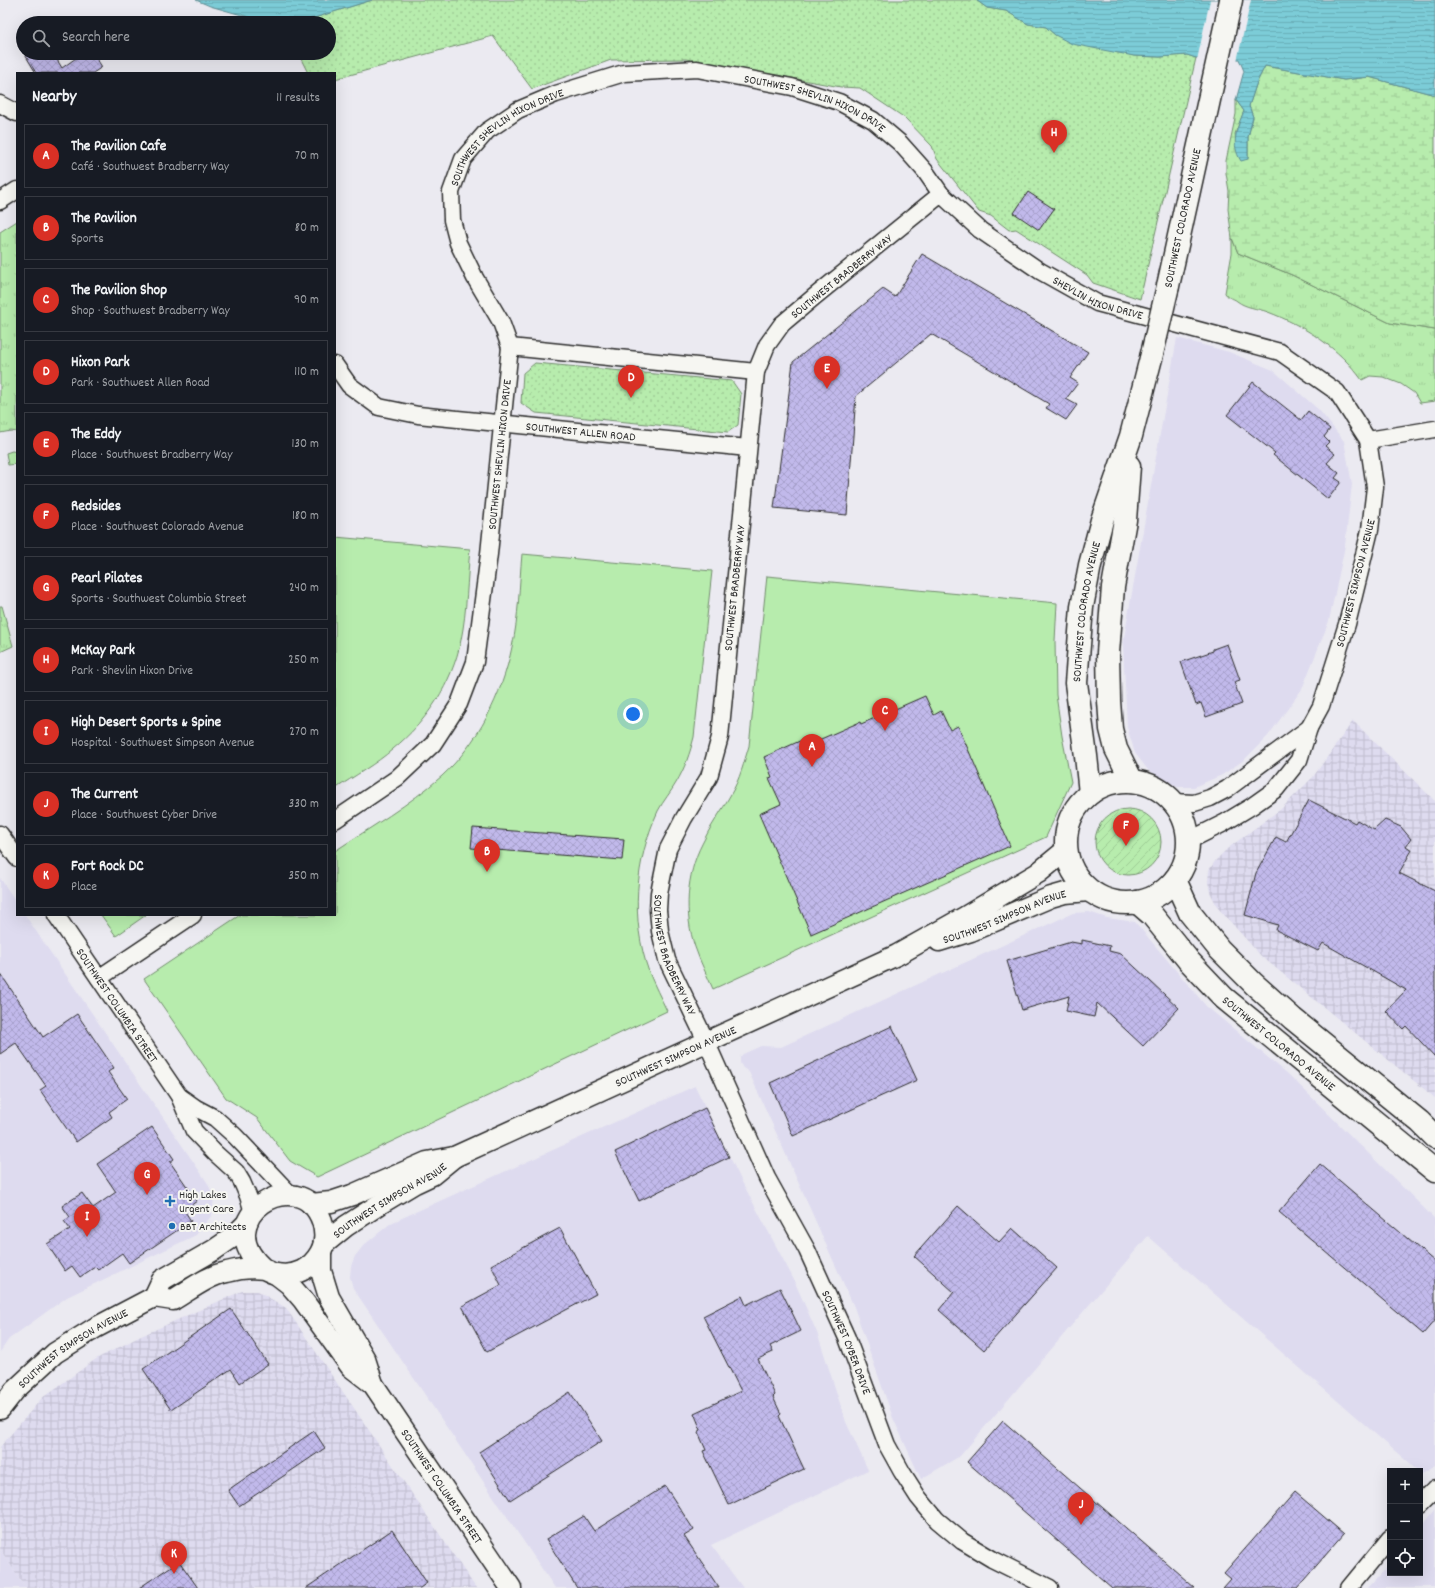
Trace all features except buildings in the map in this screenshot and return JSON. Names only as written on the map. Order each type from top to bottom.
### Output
[{"type":"main road","name":"SOUTHWEST COLORADO AVENUE","points":[[1090,793],[1076,683],[1082,607],[1090,565],[1100,528],[1131,436],[1151,358],[1231,0]]},
{"type":"main road","name":"SOUTHWEST COLORADO AVENUE","points":[[1131,436],[1125,520],[1113,586],[1108,653],[1111,729],[1116,749],[1132,781]]},
{"type":"main road","points":[[1132,781],[1148,784],[1162,791],[1173,802],[1184,820],[1188,841],[1185,861],[1175,880],[1158,894],[1137,902],[1112,901],[1089,891],[1073,873],[1066,850],[1067,829],[1075,809],[1090,793],[1110,783],[1132,781]]},
{"type":"main road","points":[[1175,880],[1190,913],[1219,949],[1254,984],[1288,1014],[1420,1122],[1435,1137]]},
{"type":"main road","name":"SOUTHWEST COLORADO AVENUE","points":[[1137,902],[1152,915],[1189,961],[1224,998],[1435,1171]]},
{"type":"street","name":"SOUTHWEST SHEVLIN HIXON DRIVE","points":[[336,819],[397,778],[433,744],[459,704],[475,662],[489,554],[510,347],[501,322],[475,278],[458,243],[452,220],[451,192],[463,159],[487,131],[518,110],[556,94],[624,73],[697,68],[792,87],[839,102],[873,120],[900,143],[925,171],[941,194]]},
{"type":"street","points":[[0,104],[16,112]]},
{"type":"street","points":[[0,201],[16,191]]},
{"type":"street","name":"SHEVLIN HIXON DRIVE","points":[[941,194],[986,234],[1040,272],[1097,303],[1280,352]]},
{"type":"street","name":"SOUTHWEST BRADBERRY WAY","points":[[706,1041],[667,960],[660,931],[658,910],[659,893],[668,849],[684,818],[709,777],[720,736],[756,372],[767,345],[782,324],[941,194]]},
{"type":"street","points":[[510,347],[756,372]]},
{"type":"street","name":"SOUTHWEST SIMPSON AVENUE","points":[[1188,841],[1224,824],[1276,789],[1299,760],[1309,728],[1321,706],[1347,624],[1370,530],[1374,487],[1368,440],[1337,392],[1280,352]]},
{"type":"street","name":"SOUTHWEST ALLEN ROAD","points":[[336,366],[349,385],[379,407],[418,415],[748,448]]},
{"type":"street","points":[[1368,440],[1435,429]]},
{"type":"street","name":"SOUTHWEST SIMPSON AVENUE","points":[[1173,802],[1194,803],[1210,798],[1227,789],[1309,728]]},
{"type":"street","points":[[0,834],[16,857]]},
{"type":"street","name":"SOUTHWEST SIMPSON AVENUE","points":[[311,1204],[331,1202],[352,1195],[427,1162],[454,1157],[897,954],[963,918],[1038,873],[1066,850]]},
{"type":"street","name":"SOUTHWEST SIMPSON AVENUE","points":[[897,954],[971,931],[1065,892],[1089,891]]},
{"type":"street","name":"SOUTHWEST COLUMBIA STREET","points":[[57,916],[179,1096],[194,1131],[236,1172],[248,1196],[250,1218]]},
{"type":"street","points":[[99,978],[192,916]]},
{"type":"street","name":"SOUTHWEST CYBER DRIVE","points":[[706,1041],[767,1178],[807,1250],[847,1338],[887,1445],[902,1472],[918,1497],[937,1520],[962,1541],[992,1559],[1050,1588]]},
{"type":"street","name":"SOUTHWEST COLUMBIA STREET","points":[[179,1096],[214,1118],[234,1136],[290,1194]]},
{"type":"street","name":"SOUTHWEST SIMPSON AVENUE","points":[[322,1248],[346,1226],[415,1183],[432,1176],[454,1157]]},
{"type":"street","points":[[290,1194],[311,1204],[320,1216],[324,1228],[322,1248],[312,1264],[302,1272],[289,1275],[244,1269],[225,1272],[208,1279],[173,1300],[154,1297],[162,1280],[214,1250],[233,1237],[262,1202],[276,1196],[290,1194]]},
{"type":"street","points":[[250,1218],[245,1236],[247,1249],[254,1261],[270,1272]]},
{"type":"street","name":"SOUTHWEST COLUMBIA STREET","points":[[322,1248],[321,1271],[329,1297],[365,1359],[373,1384],[511,1588]]},
{"type":"street","name":"SOUTHWEST COLUMBIA STREET","points":[[270,1272],[289,1284],[303,1300],[351,1367],[373,1384]]},
{"type":"street","name":"SOUTHWEST SIMPSON AVENUE","points":[[0,1409],[14,1390],[55,1353],[95,1328],[154,1297]]},
{"type":"street","points":[[1423,1501],[1435,1489]]},
{"type":"street","points":[[1349,1588],[1388,1540]]},
{"type":"shaded area","points":[[1177,338],[1229,352],[1273,370],[1319,410],[1344,441],[1352,484],[1345,546],[1329,621],[1302,689],[1268,736],[1244,760],[1222,775],[1194,787],[1178,787],[1148,770],[1135,753],[1127,727],[1123,644]]},
{"type":"shaded area","points":[[1353,721],[1435,801],[1435,1098],[1261,956],[1218,908],[1210,892],[1208,882],[1209,870],[1216,860],[1227,849],[1281,809],[1313,777]]},
{"type":"shaded area","points":[[0,878],[16,902],[16,916],[26,916],[207,1182],[214,1197],[212,1215],[196,1235],[67,1297],[9,1339],[0,1352]]},
{"type":"shaded area","points":[[1089,912],[1107,918],[1135,922],[1206,1006],[1288,1074],[1435,1219],[1435,1466],[1423,1473],[1423,1468],[1415,1468],[1148,1236],[960,1456],[921,1479],[893,1418],[854,1307],[749,1072],[743,1068],[740,1063],[740,1057],[743,1054],[761,1046],[781,1047],[1073,913]]},
{"type":"shaded area","points":[[695,1086],[741,1180],[793,1278],[818,1335],[846,1422],[868,1470],[711,1545],[743,1588],[555,1588],[353,1288],[350,1277],[351,1266],[355,1256],[364,1245],[391,1223]]},
{"type":"shaded area","points":[[242,1291],[258,1291],[286,1308],[476,1588],[26,1588],[0,1549],[0,1447],[42,1398],[96,1359],[141,1336]]},
{"type":"shaded area","points":[[1435,1510],[1435,1588],[1368,1588],[1387,1567],[1387,1576],[1423,1576],[1423,1525]]},
{"type":"shaded area","points":[[0,1549],[26,1588],[0,1588]]},
{"type":"green space","points":[[372,0],[976,0],[987,8],[1006,11],[1028,24],[1046,27],[1055,35],[1134,56],[1160,57],[1187,55],[1196,58],[1140,299],[1093,283],[1087,275],[1016,229],[1009,230],[991,216],[979,212],[937,159],[932,146],[905,118],[860,88],[841,87],[686,59],[611,60],[532,89],[493,36],[336,79],[336,72],[308,72],[302,60],[336,60],[336,16],[321,16]]},
{"type":"green space","points":[[1265,66],[1344,80],[1369,77],[1435,95],[1435,330],[1390,323],[1292,275],[1238,253],[1232,238],[1228,209],[1229,191],[1226,161],[1236,114],[1236,100],[1244,111],[1235,134],[1248,158],[1248,137],[1253,117],[1249,106],[1257,82]]},
{"type":"green space","points":[[16,222],[16,432],[0,433],[0,232]]},
{"type":"green space","points":[[1232,238],[1238,253],[1292,275],[1390,323],[1435,330],[1435,401],[1420,403],[1414,393],[1401,384],[1383,377],[1370,376],[1362,380],[1353,368],[1332,348],[1308,331],[1268,312],[1244,305],[1228,297],[1225,293],[1232,253]]},
{"type":"green space","points":[[535,363],[732,381],[741,394],[738,425],[728,432],[536,413],[521,403],[523,373]]},
{"type":"green space","points":[[12,451],[16,452],[16,464],[8,465],[6,453]]},
{"type":"green space","points":[[336,537],[470,549],[463,629],[457,656],[451,672],[427,714],[405,738],[379,760],[336,788]]},
{"type":"green space","points":[[522,554],[712,571],[694,737],[682,772],[660,807],[650,830],[640,870],[637,911],[639,932],[649,972],[667,1011],[317,1177],[290,1161],[257,1118],[226,1098],[144,979],[238,916],[336,916],[336,850],[429,787],[455,763],[467,749],[487,717],[502,683],[512,647],[517,613]]},
{"type":"green space","points":[[767,576],[1057,603],[1055,641],[1056,695],[1071,782],[1046,837],[713,989],[699,958],[691,935],[688,895],[697,856],[709,831],[737,782],[749,746]]},
{"type":"green space","points":[[0,606],[2,606],[13,646],[0,652]]},
{"type":"green space","points":[[1128,809],[1141,812],[1151,819],[1158,829],[1161,842],[1158,855],[1151,865],[1141,872],[1128,875],[1115,872],[1105,865],[1098,855],[1095,842],[1098,829],[1105,819],[1115,812]]},
{"type":"green space","points":[[102,916],[145,916],[116,936]]},
{"type":"water","points":[[196,0],[372,0],[321,16],[245,16],[210,6]]},
{"type":"water","points":[[976,0],[1435,0],[1435,95],[1369,77],[1344,80],[1265,66],[1257,82],[1249,106],[1253,117],[1248,137],[1248,159],[1241,161],[1235,142],[1237,130],[1244,111],[1236,100],[1244,71],[1239,59],[1196,58],[1187,55],[1160,57],[1134,56],[1072,44],[1055,35],[1046,27],[1028,24],[1006,11],[987,8]]},
{"type":"pier","points":[[1210,0],[1251,0],[1237,61],[1197,60]]},
{"type":"place","name":"McKay Park","points":[[1054,153]]},
{"type":"place","name":"The Eddy","points":[[827,389]]},
{"type":"place","name":"Hixon Park","points":[[631,398]]},
{"type":"place","name":"The Pavilion Shop","points":[[885,731]]},
{"type":"place","name":"The Pavilion Cafe","points":[[812,767]]},
{"type":"place","name":"Redsides","points":[[1126,846]]},
{"type":"place","name":"The Pavilion","points":[[487,872]]},
{"type":"place","name":"Pearl Pilates","points":[[147,1195]]},
{"type":"place","name":"High Lakes Urgent Care","points":[[170,1201]]},
{"type":"place","name":"BBT Architects","points":[[172,1226]]},
{"type":"place","name":"High Desert Sports & Spine","points":[[87,1237]]},
{"type":"place","name":"The Current","points":[[1081,1525]]},
{"type":"place","name":"Fort Rock DC","points":[[174,1574]]}]
